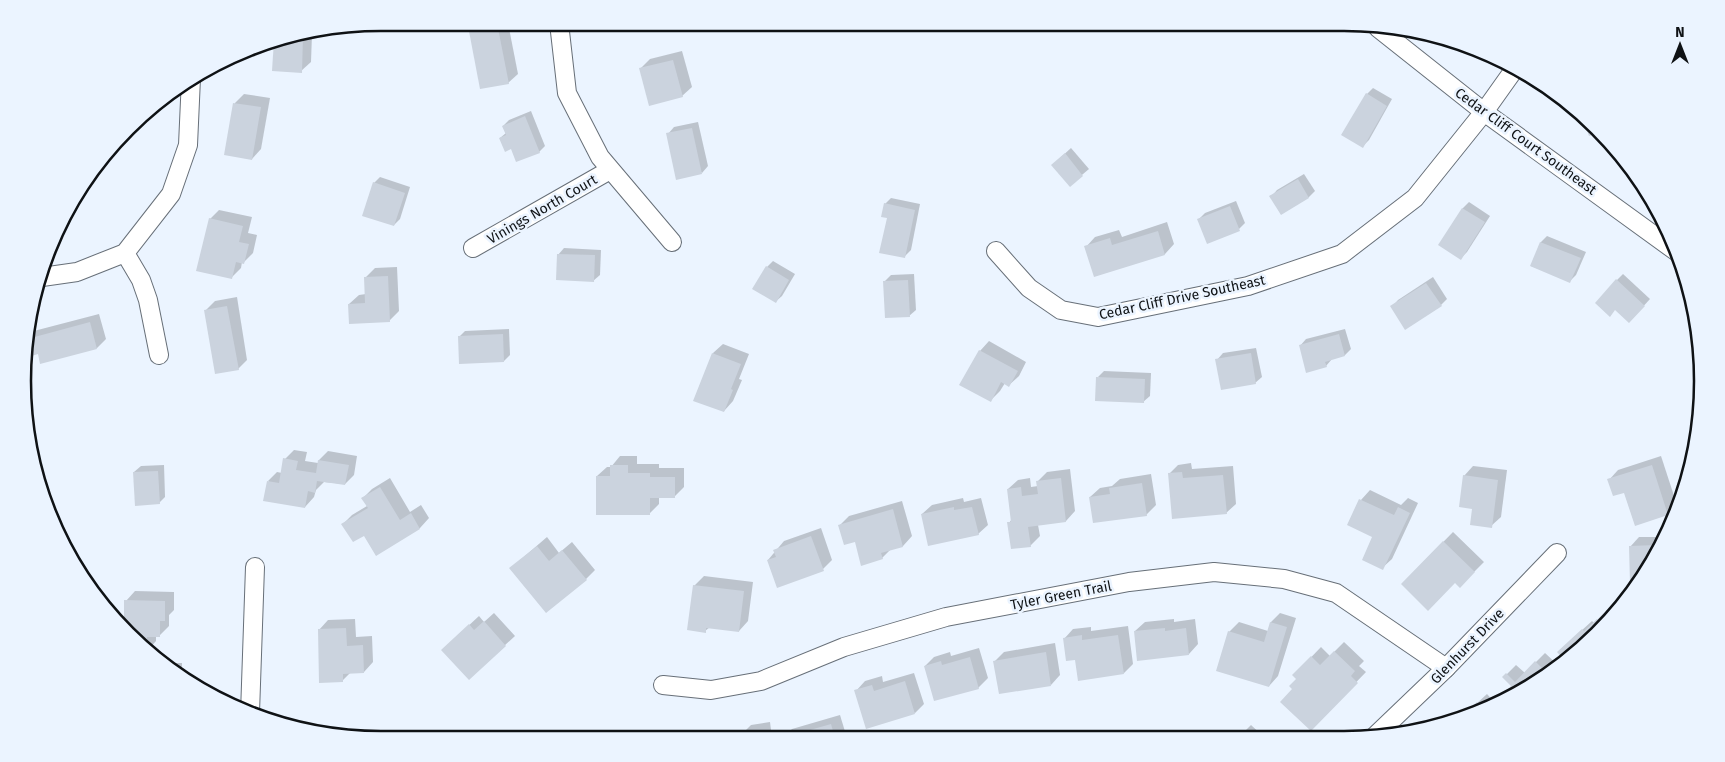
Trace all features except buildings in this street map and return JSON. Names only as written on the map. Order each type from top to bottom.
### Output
[{"type":"street","points":[[561,31],[567,93],[600,157],[672,242]]},
{"type":"street","name":"Cedar Cliff Court Southeast","points":[[1385,34],[1484,112],[1666,245]]},
{"type":"street","name":"Cedar Cliff Drive Southeast","points":[[996,251],[1029,288],[1061,310],[1098,317],[1248,286],[1342,254],[1414,198],[1484,112],[1511,74]]},
{"type":"street","points":[[48,276],[77,272],[125,253],[171,194],[188,145],[191,88]]},
{"type":"street","name":"Vinings North Court","points":[[473,248],[610,170]]},
{"type":"street","points":[[125,253],[141,280],[146,294],[159,355]]},
{"type":"street","name":"Glenhurst Drive","points":[[1383,729],[1446,668],[1557,553]]},
{"type":"street","points":[[250,705],[255,567]]},
{"type":"street","name":"Tyler Green Trail","points":[[662,685],[711,690],[761,681],[844,647],[946,617],[1130,582],[1214,572],[1284,579],[1336,592],[1446,668]]}]
